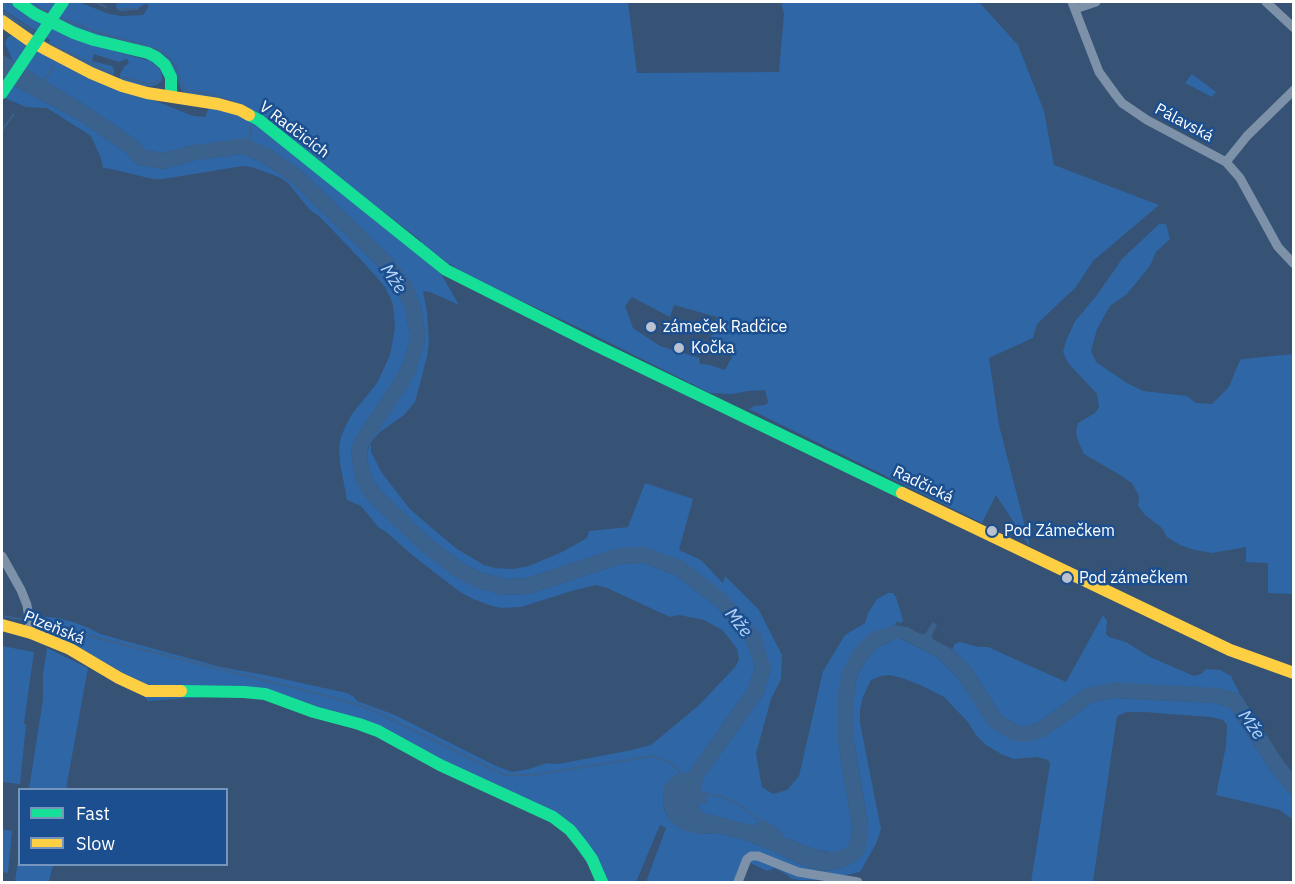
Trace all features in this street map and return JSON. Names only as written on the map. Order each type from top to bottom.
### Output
[{"type":"street","points":[[18,2],[35,14],[74,33],[156,57],[165,65],[171,77],[171,96]]},
{"type":"street","points":[[2,93],[63,2]]},
{"type":"street","points":[[1073,5],[1096,2]]},
{"type":"street","points":[[1266,2],[1293,28]]},
{"type":"street","name":"Pálavská","points":[[1073,5],[1099,72],[1122,103],[1147,120],[1226,162],[1240,178],[1278,247],[1293,264]]},
{"type":"street","name":"V Radčicích","points":[[2,21],[29,40],[91,74],[122,86],[147,93],[229,106],[259,120],[446,270],[542,319]]},
{"type":"street","points":[[1226,162],[1247,136],[1293,90]]},
{"type":"street","name":"Radčická","points":[[542,319],[1230,650],[1293,673]]},
{"type":"street","points":[[2,556],[27,605],[30,630]]},
{"type":"street","name":"Plzeňská","points":[[2,626],[30,630],[147,691],[265,694],[314,712],[378,731],[440,765],[553,817],[570,830],[582,845],[592,859],[602,882]]},
{"type":"street","points":[[738,882],[747,860],[751,856],[758,856],[798,872],[858,882]]},
{"type":"shaded area","points":[[2,2],[11,2],[24,14],[84,43],[151,61],[161,71],[162,80],[157,85],[144,87],[123,81],[120,79],[120,74],[129,63],[127,59],[119,62],[94,54],[92,61],[112,66],[114,69],[113,75],[108,76],[49,46],[50,40],[2,9]]},
{"type":"shaded area","points":[[25,2],[79,2],[109,14],[121,16],[143,15],[149,6],[145,4],[135,10],[120,11],[116,7],[117,2],[628,2],[637,73],[779,72],[784,14],[781,2],[979,2],[1018,45],[1044,111],[1054,165],[1159,205],[1093,261],[1076,287],[1037,324],[1033,338],[989,358],[999,425],[1029,546],[996,495],[982,523],[749,409],[768,402],[765,390],[732,394],[710,393],[475,279],[421,243],[355,190],[360,207],[441,274],[459,305],[423,291],[429,342],[415,402],[404,415],[380,432],[372,442],[424,346],[425,332],[421,306],[395,261],[302,171],[270,149],[193,145],[163,153],[145,150],[135,139],[88,107],[13,61],[5,43],[12,35],[124,93],[156,101],[193,116],[205,117],[212,100],[186,94],[181,89],[174,69],[163,55],[154,50],[90,35],[46,15]],"holes":[[[632,297],[670,317],[674,305],[717,317],[707,350],[730,348],[732,357],[725,370],[700,364],[699,358],[660,346],[633,328],[625,306]]]},
{"type":"shaded area","points":[[1192,74],[1216,92],[1212,97],[1185,83]]},
{"type":"shaded area","points":[[2,79],[80,121],[125,152],[138,165],[164,169],[196,160],[242,154],[262,162],[292,183],[383,271],[398,292],[406,311],[409,343],[394,380],[354,440],[351,450],[357,484],[474,587],[502,595],[529,594],[621,564],[643,563],[675,575],[716,606],[747,643],[755,668],[748,688],[689,772],[677,774],[663,793],[664,809],[669,820],[698,834],[716,833],[748,841],[820,871],[845,867],[859,859],[868,825],[854,741],[854,696],[857,676],[867,659],[878,647],[895,639],[901,639],[937,657],[958,678],[990,727],[1044,737],[1093,702],[1115,698],[1216,703],[1230,708],[1269,768],[1293,796],[1293,820],[1280,810],[1216,795],[1226,746],[1227,725],[1223,720],[1211,717],[1127,712],[1117,716],[1093,882],[1031,882],[1050,764],[1048,760],[1037,757],[1013,759],[1001,754],[986,745],[976,735],[967,721],[944,697],[920,685],[890,675],[871,680],[860,710],[860,723],[881,829],[876,844],[860,872],[824,880],[800,880],[792,879],[775,868],[767,871],[744,860],[735,882],[646,882],[666,828],[660,825],[636,882],[599,882],[587,857],[558,825],[402,745],[272,700],[229,695],[148,701],[142,694],[39,633],[35,616],[73,622],[100,634],[221,667],[347,693],[357,701],[395,715],[512,772],[547,763],[558,764],[651,745],[698,706],[736,666],[739,659],[737,649],[722,630],[704,620],[679,615],[670,617],[607,588],[596,585],[521,607],[503,608],[473,599],[460,592],[412,555],[379,528],[361,506],[347,500],[340,463],[339,447],[345,427],[352,414],[377,383],[390,355],[395,328],[393,305],[385,287],[321,218],[309,209],[288,183],[279,177],[243,166],[163,179],[153,179],[103,168],[91,136],[47,108],[26,107],[2,97]]},
{"type":"shaded area","points":[[1159,224],[1166,224],[1170,239],[1156,252],[1150,266],[1127,294],[1110,306],[1097,329],[1091,351],[1096,362],[1143,391],[1187,396],[1196,403],[1212,404],[1229,387],[1242,359],[1293,354],[1293,594],[1268,593],[1268,563],[1246,562],[1246,547],[1212,553],[1180,545],[1167,537],[1162,528],[1145,515],[1138,506],[1139,496],[1132,483],[1084,454],[1078,441],[1076,432],[1078,423],[1095,413],[1099,407],[1097,394],[1068,363],[1063,352],[1066,341],[1075,321],[1097,295],[1122,259]]},
{"type":"shaded area","points":[[371,443],[371,452],[382,473],[410,509],[457,549],[484,565],[495,568],[513,569],[529,566],[587,538],[589,531],[628,527],[645,483],[693,499],[679,550],[701,560],[723,583],[725,576],[759,610],[782,655],[781,679],[771,699],[756,754],[762,787],[773,794],[787,790],[799,776],[823,671],[845,635],[865,623],[877,599],[893,593],[903,620],[901,626],[895,625],[887,628],[838,694],[838,742],[852,826],[848,847],[833,853],[814,849],[784,837],[777,828],[757,823],[753,826],[704,813],[697,804],[707,803],[701,792],[704,777],[763,695],[771,668],[727,595],[618,548],[527,578],[504,579],[480,572],[463,563],[431,539],[380,490],[372,478],[368,463],[367,452]]},
{"type":"shaded area","points":[[1103,615],[1107,621],[1106,634],[1109,637],[1126,642],[1150,657],[1194,676],[1206,669],[1220,670],[1231,676],[1240,694],[1218,688],[1086,688],[1037,723],[1018,726],[1001,715],[970,666],[952,649],[960,642],[988,647],[1066,682]]},
{"type":"shaded area","points":[[2,646],[34,652],[24,723],[26,725],[20,784],[2,782]]},
{"type":"shaded area","points":[[47,648],[88,668],[66,788],[29,788],[43,699],[43,674]]},
{"type":"shaded area","points":[[2,829],[12,831],[8,873],[2,872]]},
{"type":"shaded area","points":[[18,860],[18,866],[53,866],[49,882],[15,882]]},
{"type":"water","name":"Mže","points":[[2,54],[88,107],[135,139],[146,150],[163,153],[193,145],[245,138],[270,149],[302,171],[395,261],[412,284],[421,306],[425,332],[424,346],[416,371],[407,388],[368,447],[368,463],[372,478],[380,490],[431,539],[463,563],[480,572],[504,579],[527,578],[618,548],[645,547],[683,561],[727,595],[761,635],[771,668],[763,695],[704,777],[701,791],[708,792],[706,803],[697,805],[704,813],[753,826],[764,820],[777,828],[784,837],[826,852],[840,851],[848,847],[852,826],[838,742],[838,694],[842,671],[854,649],[870,633],[895,625],[908,627],[925,634],[932,622],[938,624],[932,636],[933,639],[952,649],[970,666],[1001,715],[1018,726],[1037,723],[1086,688],[1114,682],[1218,688],[1240,694],[1293,773],[1293,796],[1269,768],[1230,708],[1216,703],[1115,698],[1093,702],[1044,737],[1027,742],[1013,741],[990,727],[958,678],[937,657],[902,639],[895,639],[878,647],[867,659],[857,676],[854,696],[854,741],[868,825],[866,850],[859,859],[845,867],[820,871],[748,841],[716,833],[698,834],[682,830],[669,820],[664,808],[665,784],[677,774],[689,772],[748,688],[755,668],[747,643],[716,606],[675,575],[643,563],[621,564],[529,594],[502,595],[474,587],[455,577],[421,551],[367,500],[357,484],[353,466],[351,450],[354,440],[394,380],[409,343],[406,311],[398,292],[383,271],[292,183],[262,162],[242,154],[196,160],[164,169],[138,165],[125,152],[80,121],[2,79]]},
{"type":"pier","points":[[933,619],[940,624],[935,637],[953,646],[952,649],[933,639],[937,625],[933,622],[925,634],[908,627],[895,625],[896,622],[902,623],[925,631],[930,620]]},
{"type":"waterway","points":[[95,2],[106,7]]},
{"type":"waterway","points":[[32,5],[51,14]]},
{"type":"waterway","points":[[118,9],[138,9]]},
{"type":"waterway","points":[[2,11],[37,34]]},
{"type":"waterway","points":[[2,13],[36,37]]},
{"type":"waterway","points":[[59,18],[161,51],[170,58],[187,91],[209,94],[239,104]]},
{"type":"waterway","points":[[43,41],[111,73]]},
{"type":"waterway","points":[[44,82],[53,66]]},
{"type":"waterway","points":[[123,77],[144,83],[157,82],[159,79]]},
{"type":"waterway","points":[[2,130],[14,114]]},
{"type":"waterway","points":[[250,141],[251,123]]},
{"type":"waterway","points":[[2,616],[25,620]]},
{"type":"waterway","points":[[34,622],[342,700],[372,710],[504,775],[534,775],[652,756],[671,763],[684,776]]},
{"type":"waterway","points":[[705,794],[723,797],[738,804],[763,823]]},
{"type":"traffic: fast","points":[[18,2],[35,14],[74,33],[156,57],[165,65],[171,77],[171,96]]},
{"type":"traffic: fast","points":[[2,93],[63,2]]},
{"type":"traffic: fast","points":[[249,115],[259,120],[446,270],[593,344],[902,493]]},
{"type":"traffic: fast","points":[[181,691],[265,694],[314,712],[378,731],[440,765],[553,817],[570,830],[582,845],[592,859],[602,882]]},
{"type":"traffic: slow","points":[[2,21],[47,50],[122,86],[147,93],[218,104],[249,115]]},
{"type":"traffic: slow","points":[[902,493],[1230,650],[1294,673]]},
{"type":"traffic: slow","points":[[2,625],[31,633],[70,649],[119,678],[147,691],[181,691]]},
{"type":"place","name":"zámeček Radčice","points":[[651,327]]},
{"type":"place","name":"Kočka","points":[[679,348]]},
{"type":"place","name":"Pod Zámečkem","points":[[992,531]]},
{"type":"place","name":"Pod zámečkem","points":[[1067,578]]}]
